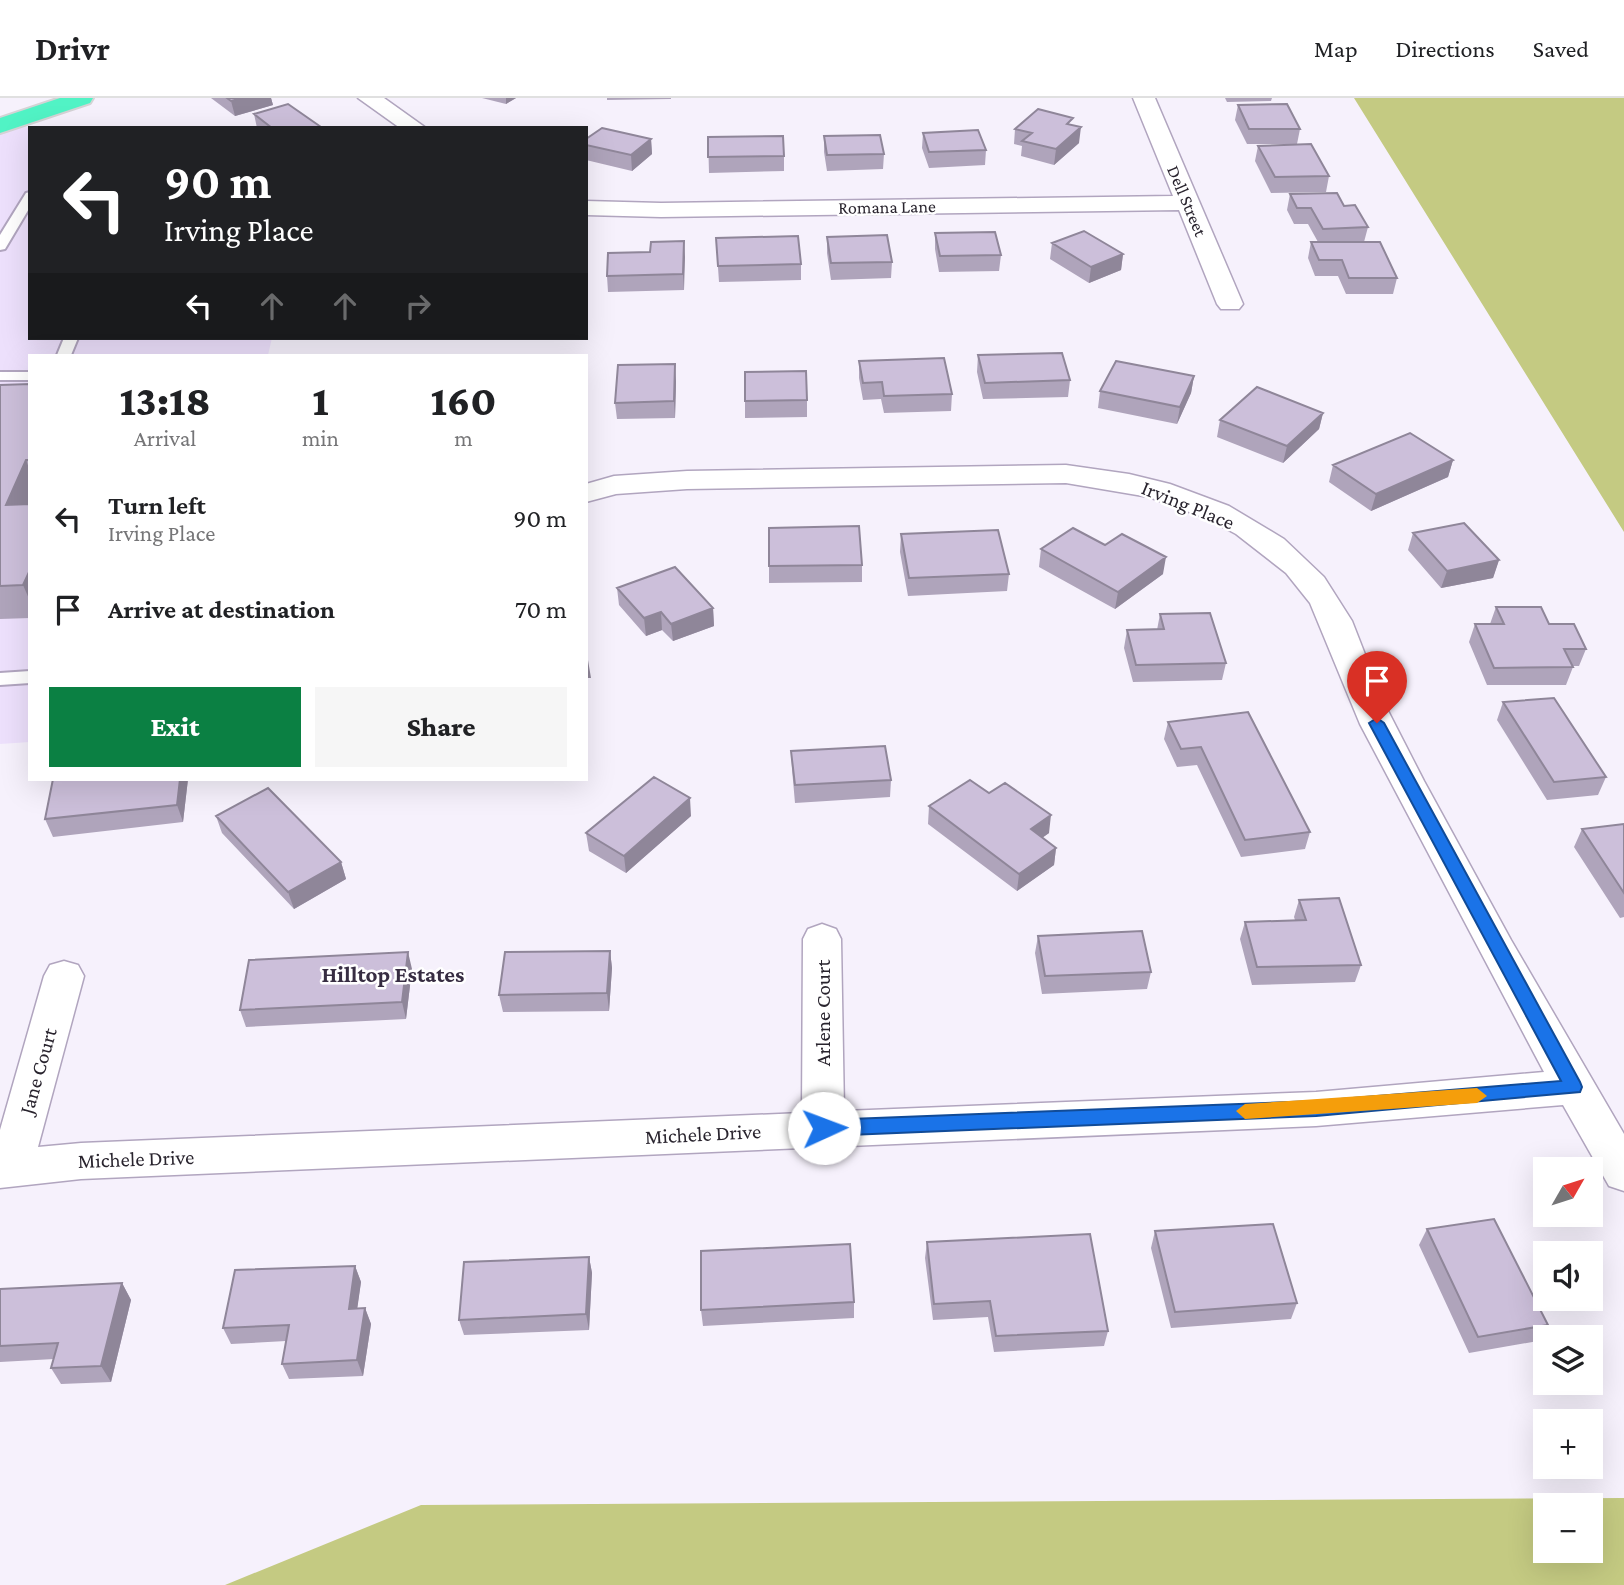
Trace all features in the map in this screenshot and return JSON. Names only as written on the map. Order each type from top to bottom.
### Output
[{"type":"highway","points":[[0,126],[82,98]]},
{"type":"street","points":[[369,98],[412,126]]},
{"type":"street","name":"Dell Street","points":[[1144,98],[1230,304]]},
{"type":"street","name":"Romana Lane","points":[[588,208],[661,211],[1188,203]]},
{"type":"street","name":"Irving Place","points":[[588,492],[614,485],[687,480],[1066,474],[1127,481],[1157,488],[1217,512],[1248,529],[1297,566],[1320,589],[1335,614],[1369,709],[1573,1087],[1624,1173]]},
{"type":"street","name":"Arlene Court","points":[[822,939],[824,1128]]},
{"type":"street","name":"Jane Court","points":[[5,1168],[64,976]]},
{"type":"street","name":"Michele Drive","points":[[5,1168],[81,1161],[1316,1109],[1573,1087]]},
{"type":"lane","points":[[0,246],[28,200]]},
{"type":"lane","points":[[0,376],[28,376]]},
{"type":"lane","points":[[0,679],[28,677]]},
{"type":"shaded area","points":[[16,125],[28,127],[28,340],[272,340],[268,354],[28,354],[28,742],[0,744],[0,134]]},
{"type":"green space","points":[[1354,98],[1624,98],[1624,532]]},
{"type":"green space","points":[[1603,1498],[1624,1498],[1624,1585],[225,1585],[421,1505],[1533,1499],[1533,1563],[1603,1563]]},
{"type":"building","points":[[288,104],[320,126],[269,126],[254,114]]},
{"type":"building","points":[[1287,104],[1300,129],[1249,129],[1238,105]]},
{"type":"building","points":[[1038,109],[1073,118],[1067,124],[1081,127],[1056,149],[1022,141],[1032,133],[1015,129]]},
{"type":"building","points":[[602,128],[651,139],[631,155],[588,145],[588,138]]},
{"type":"building","points":[[978,130],[986,150],[929,152],[923,133]]},
{"type":"building","points":[[880,135],[884,154],[827,155],[824,136]]},
{"type":"building","points":[[783,136],[784,156],[708,157],[708,137]]},
{"type":"building","points":[[1311,144],[1329,176],[1275,177],[1258,146]]},
{"type":"building","points":[[1337,193],[1344,206],[1355,205],[1368,227],[1323,229],[1311,208],[1297,208],[1290,194]]},
{"type":"building","points":[[1084,231],[1123,254],[1091,267],[1052,243]]},
{"type":"building","points":[[995,232],[1001,255],[940,256],[935,233]]},
{"type":"building","points":[[887,235],[892,262],[831,263],[827,237]]},
{"type":"building","points":[[798,236],[801,264],[718,266],[716,238]]},
{"type":"building","points":[[684,241],[683,274],[607,276],[608,253],[650,252],[651,242]]},
{"type":"building","points":[[1311,242],[1380,242],[1397,278],[1349,278],[1342,260],[1319,260]]},
{"type":"building","points":[[1062,353],[1070,380],[985,383],[978,355]]},
{"type":"building","points":[[944,358],[952,394],[884,396],[882,382],[863,383],[859,361]]},
{"type":"building","points":[[1116,361],[1194,376],[1180,407],[1100,391]]},
{"type":"building","points":[[675,364],[674,401],[615,403],[618,365]]},
{"type":"building","points":[[806,371],[807,400],[745,401],[745,372]]},
{"type":"building","points":[[28,384],[28,460],[6,505],[28,504],[28,574],[23,585],[0,586],[0,385]]},
{"type":"building","points":[[1257,387],[1323,413],[1287,446],[1220,420]]},
{"type":"building","points":[[1410,433],[1453,460],[1376,494],[1333,465]]},
{"type":"building","points":[[1464,523],[1499,560],[1447,571],[1413,533]]},
{"type":"building","points":[[859,526],[862,565],[769,566],[769,528]]},
{"type":"building","points":[[1073,528],[1105,545],[1122,534],[1166,557],[1118,592],[1041,549]]},
{"type":"building","points":[[998,530],[1009,574],[909,578],[901,534]]},
{"type":"building","points":[[675,567],[713,608],[671,624],[661,612],[644,618],[617,588]]},
{"type":"building","points":[[1496,607],[1541,607],[1549,624],[1574,624],[1586,649],[1564,649],[1573,667],[1494,668],[1475,624],[1504,624]]},
{"type":"building","points":[[1210,613],[1226,663],[1136,665],[1127,630],[1164,629],[1160,614]]},
{"type":"building","points":[[1554,698],[1606,777],[1554,782],[1503,702]]},
{"type":"building","points":[[1248,712],[1310,832],[1245,840],[1201,747],[1181,749],[1168,722]]},
{"type":"building","points":[[885,746],[891,780],[795,785],[791,751]]},
{"type":"building","points":[[654,777],[690,798],[624,856],[586,833]]},
{"type":"building","points":[[970,780],[989,793],[1005,783],[1051,815],[1031,829],[1056,848],[1019,874],[929,806]]},
{"type":"building","points":[[53,781],[180,781],[177,805],[45,819]]},
{"type":"building","points":[[268,788],[341,862],[288,892],[216,816]]},
{"type":"building","points":[[1624,824],[1624,893],[1582,829]]},
{"type":"building","points":[[1339,898],[1361,965],[1257,967],[1245,922],[1306,920],[1299,900]]},
{"type":"building","points":[[1142,931],[1151,972],[1045,976],[1038,936]]},
{"type":"building","points":[[610,951],[607,993],[499,995],[505,952]]},
{"type":"building","points":[[408,952],[402,1002],[240,1010],[249,960]]},
{"type":"building","points":[[1494,1219],[1533,1296],[1533,1311],[1541,1311],[1548,1325],[1533,1325],[1533,1328],[1478,1337],[1427,1229]]},
{"type":"building","points":[[1273,1224],[1297,1303],[1175,1312],[1155,1231]]},
{"type":"building","points":[[1090,1234],[1108,1331],[996,1336],[990,1301],[934,1304],[927,1242]]},
{"type":"building","points":[[850,1244],[854,1302],[701,1310],[701,1251]]},
{"type":"building","points":[[589,1257],[586,1314],[459,1320],[464,1262]]},
{"type":"building","points":[[355,1266],[349,1309],[365,1308],[357,1360],[282,1364],[289,1325],[223,1328],[235,1270]]},
{"type":"building","points":[[122,1283],[101,1366],[51,1368],[58,1343],[0,1346],[0,1289]]},
{"type":"slow traffic","points":[[1245,1111],[1316,1109],[1477,1096]]},
{"type":"district","name":"Hilltop Estates","points":[[393,974]]},
{"type":"route","points":[[824,1128],[1316,1109],[1573,1087],[1377,723]]}]
